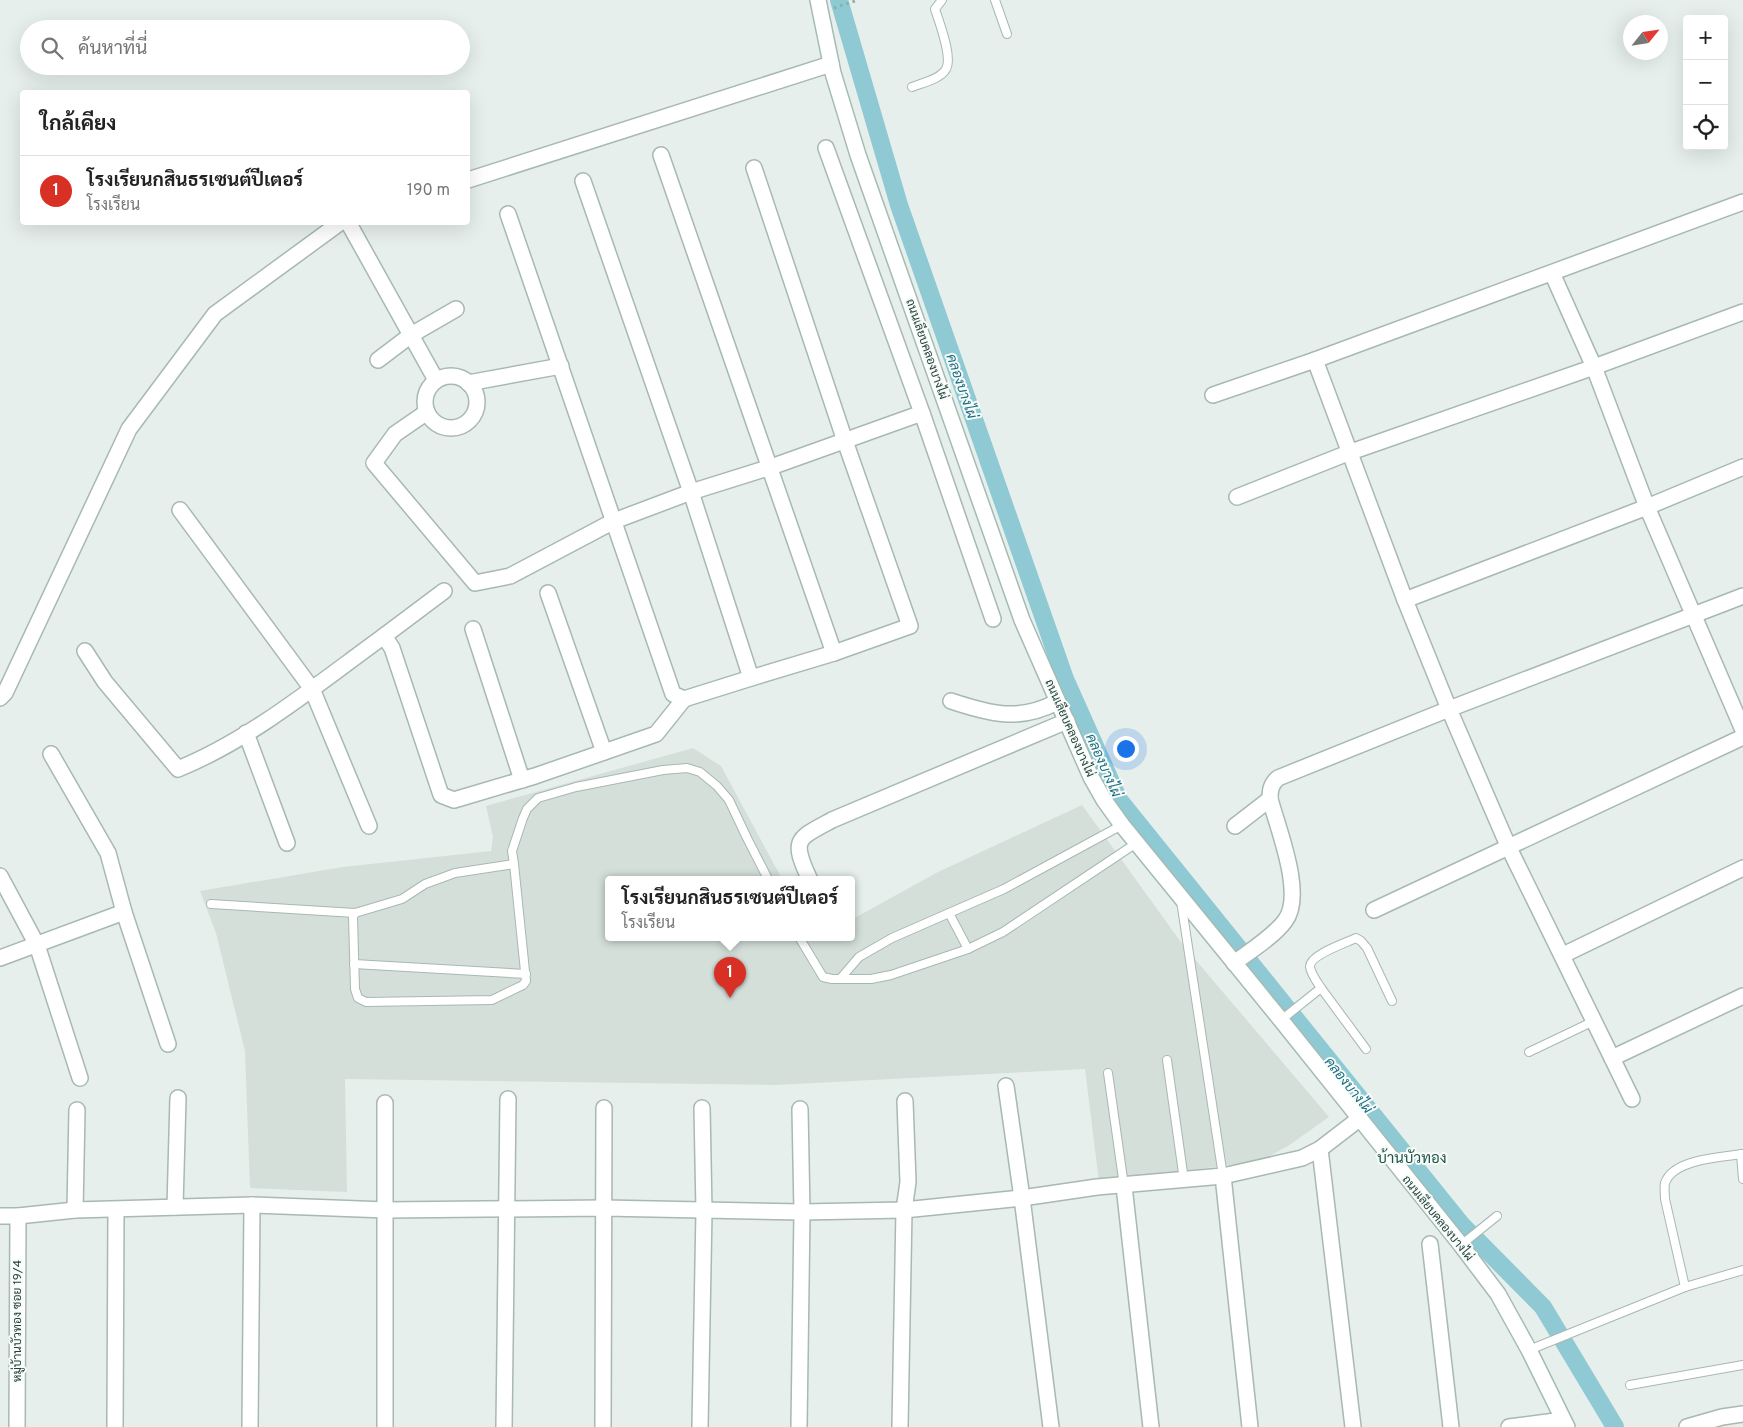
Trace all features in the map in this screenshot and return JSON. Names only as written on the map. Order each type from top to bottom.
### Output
[{"type":"street","name":"ถนนเลียบคลองบางไผ่","points":[[818,0],[831,64],[858,155],[1016,601],[1091,777],[1104,800],[1122,825],[1238,960],[1359,1119],[1464,1243],[1498,1294],[1530,1350],[1565,1423]]},
{"type":"street","points":[[470,179],[831,64]]},
{"type":"street","points":[[826,148],[922,412],[993,619]]},
{"type":"street","points":[[661,156],[834,652]]},
{"type":"street","points":[[384,636],[392,648],[441,795],[454,800],[522,780],[656,734],[684,699],[910,626],[754,168]]},
{"type":"street","points":[[583,181],[691,492],[751,678]]},
{"type":"street","points":[[1213,396],[1743,202]]},
{"type":"street","points":[[508,214],[673,694],[684,699]]},
{"type":"street","points":[[0,698],[6,693],[129,429],[215,314],[337,225]]},
{"type":"street","points":[[350,225],[436,380]]},
{"type":"street","points":[[1552,273],[1594,367],[1647,507],[1743,730]]},
{"type":"street","points":[[378,360],[411,335],[456,309]]},
{"type":"street","points":[[1237,497],[1348,453],[1594,367],[1743,312]]},
{"type":"street","points":[[1315,360],[1404,600],[1449,709],[1509,848],[1632,1098]]},
{"type":"street","points":[[468,383],[561,366]]},
{"type":"street","points":[[454,376],[462,378],[474,389],[477,405],[475,413],[464,425],[456,428],[439,426],[427,412],[426,394],[436,380],[454,376]]},
{"type":"street","points":[[427,412],[395,434],[374,463],[475,583],[510,576],[614,521],[691,492],[846,441],[922,412]]},
{"type":"street","points":[[1404,600],[1647,507],[1743,467]]},
{"type":"street","points":[[180,510],[312,689],[369,826]]},
{"type":"street","points":[[85,651],[105,682],[178,769],[204,758],[283,710],[444,591]]},
{"type":"street","points":[[548,593],[604,752]]},
{"type":"street","points":[[1238,960],[1276,930],[1285,921],[1290,911],[1293,896],[1292,880],[1270,799],[1270,791],[1275,781],[1282,776],[1449,709],[1743,596]]},
{"type":"street","points":[[473,629],[522,780]]},
{"type":"street","points":[[951,701],[982,711],[1017,715],[1045,708],[1058,702]]},
{"type":"street","points":[[808,876],[800,859],[798,847],[802,838],[815,830],[832,820],[1067,721]]},
{"type":"street","points":[[246,732],[287,843]]},
{"type":"street","points":[[1374,910],[1743,737]]},
{"type":"street","points":[[51,754],[108,853],[124,912],[168,1044]]},
{"type":"street","points":[[1235,826],[1270,799]]},
{"type":"street","points":[[1563,956],[1743,868]]},
{"type":"street","points":[[0,876],[37,945],[80,1078]]},
{"type":"street","points":[[0,958],[124,912]]},
{"type":"street","points":[[1612,1058],[1743,996]]},
{"type":"street","points":[[1006,1086],[1052,1427]]},
{"type":"street","points":[[175,1207],[178,1098]]},
{"type":"street","points":[[504,1427],[508,1099]]},
{"type":"street","points":[[900,1427],[904,1210],[908,1182],[905,1101]]},
{"type":"street","points":[[385,1103],[385,1427]]},
{"type":"street","points":[[603,1427],[604,1108]]},
{"type":"street","points":[[700,1427],[704,1211],[702,1108]]},
{"type":"street","points":[[799,1427],[802,1212],[800,1109]]},
{"type":"street","points":[[75,1210],[77,1110]]},
{"type":"street","points":[[0,1216],[75,1210],[252,1205],[386,1210],[604,1208],[802,1212],[904,1210],[1022,1198],[1098,1187],[1223,1176],[1302,1158],[1320,1148],[1359,1119]]},
{"type":"street","points":[[1320,1148],[1353,1427]]},
{"type":"street","points":[[1223,1176],[1250,1427]]},
{"type":"street","points":[[1124,1186],[1151,1427]]},
{"type":"street","points":[[250,1427],[252,1205]]},
{"type":"street","points":[[115,1427],[116,1210]]},
{"type":"street","name":"หมู่บ้านบัวทอง ซอย 19/4","points":[[17,1427],[18,1216]]},
{"type":"street","points":[[1430,1244],[1451,1427]]},
{"type":"street","points":[[1688,1427],[1743,1414]]},
{"type":"street","points":[[1508,1427],[1565,1423]]},
{"type":"lane","points":[[912,87],[939,76],[946,69],[949,58],[935,9],[942,0]]},
{"type":"lane","points":[[995,0],[1007,34]]},
{"type":"lane","points":[[355,913],[353,917],[354,964],[355,989],[358,998],[366,1002],[492,1000],[523,985],[527,978],[512,851],[527,809],[538,798],[576,787],[663,770],[687,768],[700,772],[717,786],[729,800],[767,876]]},
{"type":"lane","points":[[841,978],[859,957],[892,938],[1004,889],[1122,825]]},
{"type":"lane","points":[[801,941],[823,976],[832,979],[871,979],[891,975],[968,949],[1003,932],[1138,842]]},
{"type":"lane","points":[[211,904],[355,913],[402,899],[425,884],[455,873],[514,864]]},
{"type":"lane","points":[[1180,894],[1223,1176]]},
{"type":"lane","points":[[949,913],[968,949]]},
{"type":"lane","points":[[1366,1050],[1319,990],[1312,972],[1311,963],[1322,953],[1356,938],[1366,948],[1392,1001]]},
{"type":"lane","points":[[354,964],[526,974]]},
{"type":"lane","points":[[1284,1018],[1319,990]]},
{"type":"lane","points":[[1529,1052],[1594,1021]]},
{"type":"lane","points":[[1167,1060],[1184,1180]]},
{"type":"lane","points":[[1108,1073],[1124,1186]]},
{"type":"lane","points":[[1685,1287],[1664,1199],[1664,1184],[1668,1176],[1685,1164],[1742,1154],[1743,1179]]},
{"type":"lane","points":[[1464,1243],[1497,1216]]},
{"type":"lane","points":[[1530,1350],[1685,1287],[1743,1270]]},
{"type":"lane","points":[[1630,1384],[1743,1365]]},
{"type":"path","points":[[832,9],[858,0]]},
{"type":"shaded area","points":[[693,748],[721,766],[780,876],[605,876],[605,941],[855,941],[855,918],[938,872],[1082,805],[1183,945],[1329,1117],[1288,1146],[1260,1161],[1099,1182],[1085,1069],[775,1085],[345,1079],[347,1192],[250,1188],[245,1051],[216,933],[200,891],[343,867],[491,851],[493,837],[486,806]]},
{"type":"waterway","name":"คลองบางไผ่","points":[[839,0],[899,205],[1065,679],[1119,800],[1461,1224],[1543,1307],[1615,1427]]},
{"type":"place","name":"โรงเรียนกสินธรเซนต์ปีเตอร์","points":[[730,998]]},
{"type":"district","name":"บ้านบัวทอง","points":[[1412,1158]]}]
